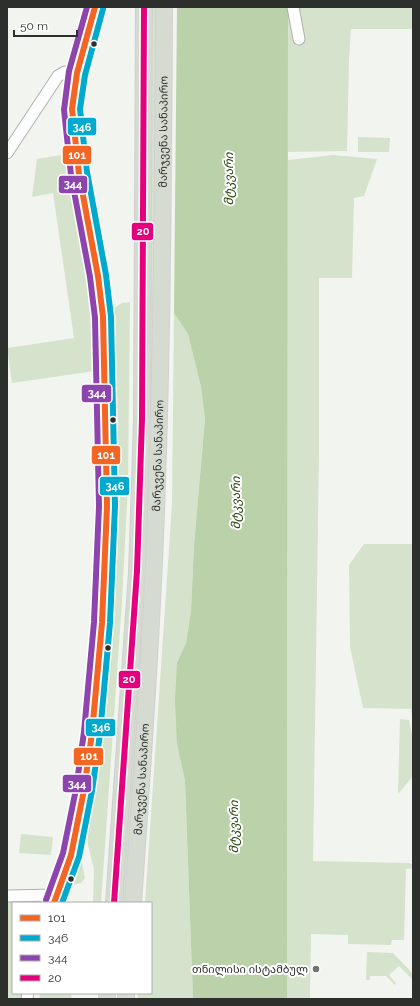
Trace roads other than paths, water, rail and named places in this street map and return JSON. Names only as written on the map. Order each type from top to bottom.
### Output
[{"type":"highway","name":"მარჯვენა სანაპირო","points":[[114,902],[137,571],[142,419],[144,7]]},
{"type":"highway","name":"მარჯვენა სანაპირო","points":[[133,902],[145,743],[154,559],[160,350],[164,7]]},
{"type":"street","points":[[7,896],[55,899],[70,855],[87,768],[102,623],[107,506],[103,317],[101,292],[80,184],[74,136],[73,97],[76,74],[95,7]]},
{"type":"street","points":[[294,7],[299,39]]},
{"type":"street","points":[[7,153],[58,76],[65,72],[76,74]]},
{"type":"water","name":"მტკვარი","points":[[177,7],[288,7],[287,999],[193,999],[185,781],[177,744],[175,701],[177,663],[186,643],[191,611],[194,545],[205,419],[201,387],[188,334],[174,313]]},
{"type":"place","name":"თნილისი ისტამბულ","points":[[316,969]]}]
